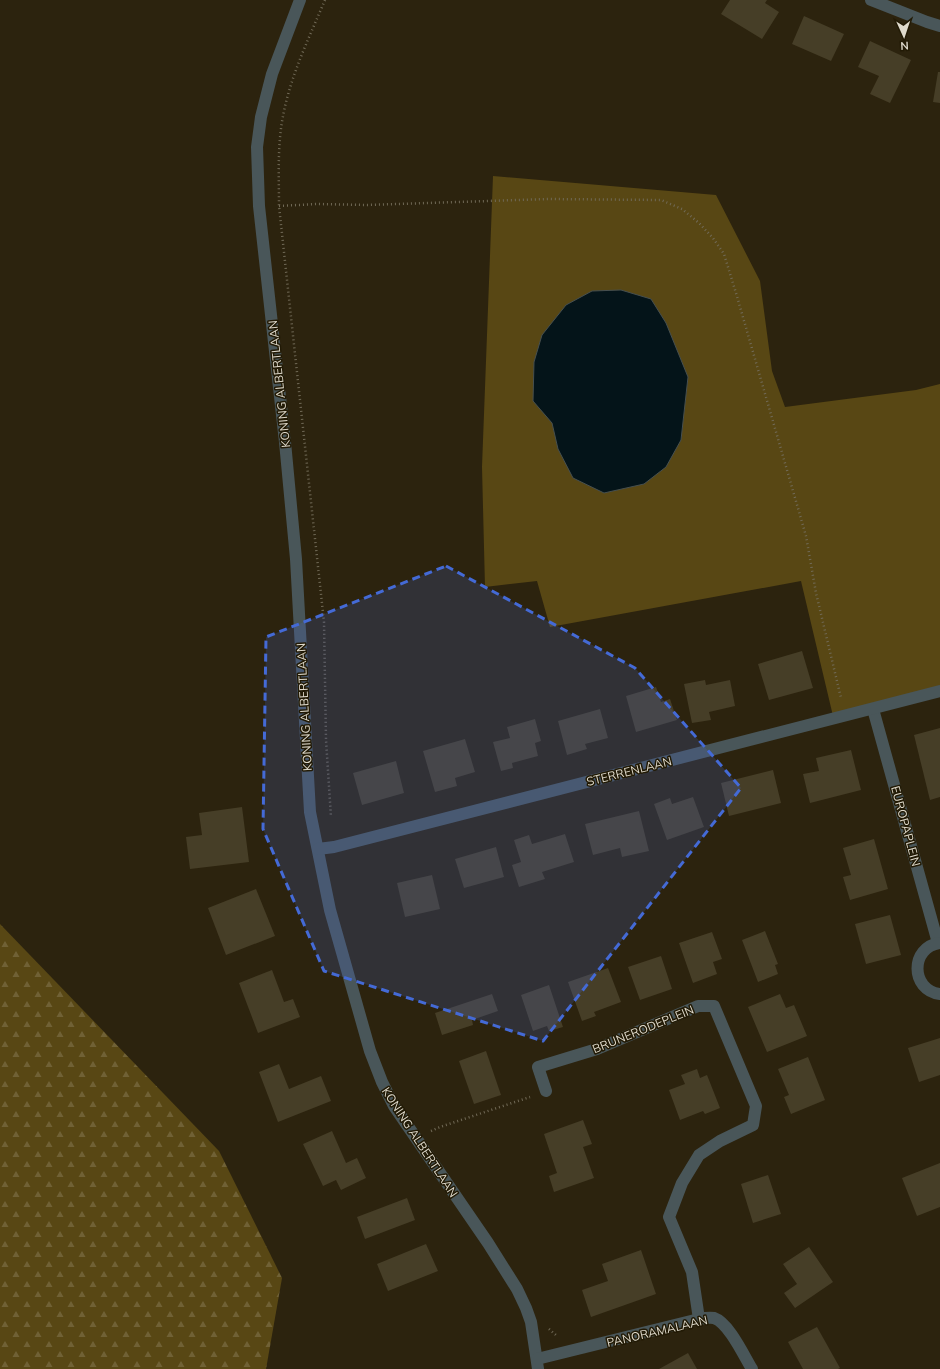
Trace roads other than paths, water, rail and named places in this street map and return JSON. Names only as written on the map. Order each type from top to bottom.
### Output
[{"type":"street","name":"KONING ALBERTLAAN","points":[[300,0],[272,74],[261,117],[258,147],[258,198],[296,559],[310,812],[332,917],[370,1051],[382,1082],[394,1106],[488,1243],[517,1290],[526,1308],[530,1322],[537,1364]]},
{"type":"street","points":[[872,0],[940,26]]},
{"type":"street","name":"STERRENLAAN","points":[[318,849],[334,847],[940,692]]},
{"type":"street","name":"EUROPAPLEIN","points":[[873,709],[939,943],[930,945],[923,951],[917,968],[918,974],[921,982],[927,989],[935,994],[940,994]]},
{"type":"street","name":"BRUNERODEPLEIN","points":[[546,1091],[538,1067],[597,1049],[698,1006],[714,1006],[756,1106],[753,1125],[720,1141],[699,1155],[682,1183],[669,1217],[692,1272],[698,1319]]},
{"type":"street","name":"PANORAMALAAN","points":[[537,1364],[698,1319],[715,1318],[722,1323],[736,1341],[752,1369]]}]
